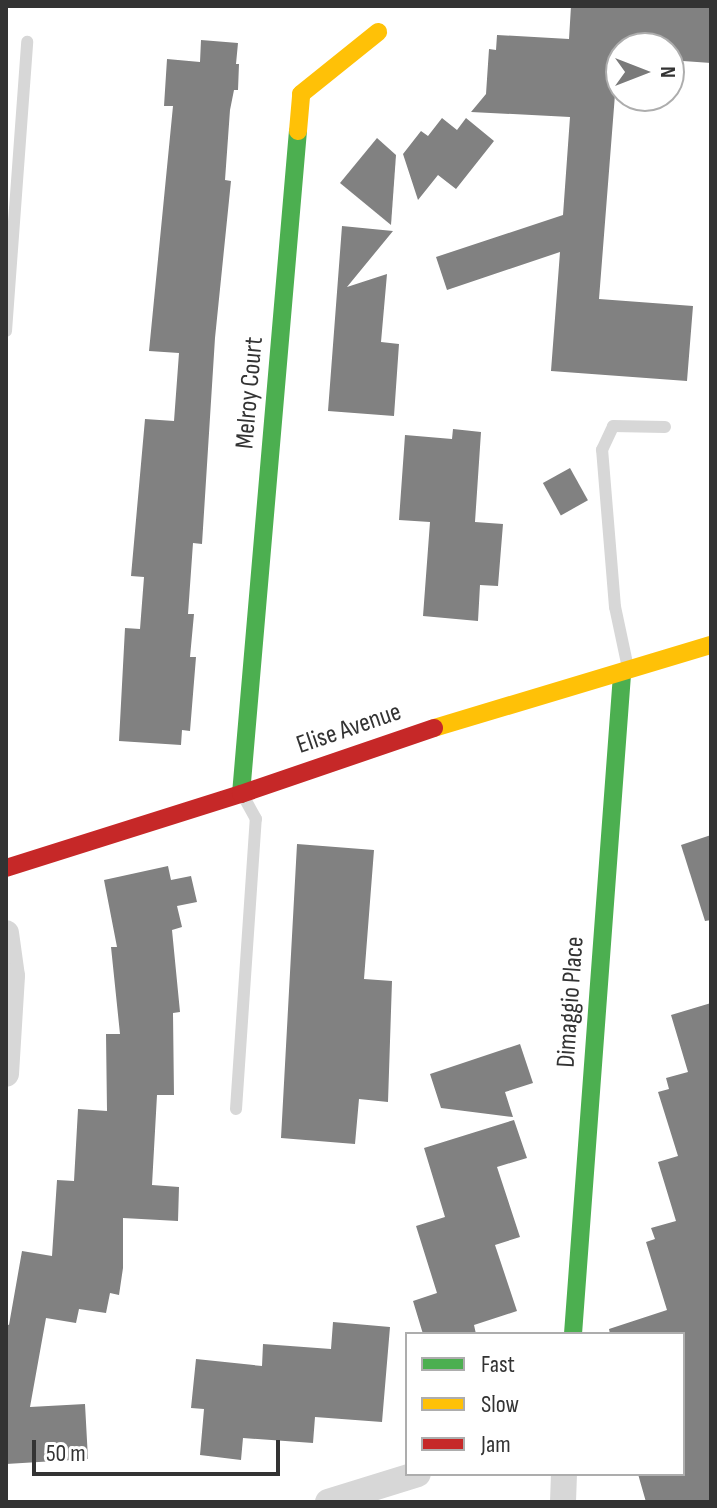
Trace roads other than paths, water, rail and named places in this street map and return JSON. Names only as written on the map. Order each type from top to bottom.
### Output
[{"type":"street","name":"Melroy Court","points":[[241,794],[301,94],[378,32]]},
{"type":"street","name":"Elise Avenue","points":[[6,868],[241,794],[497,706],[625,673],[711,645]]},
{"type":"street","name":"Dimaggio Place","points":[[573,1332],[625,673]]},
{"type":"street","points":[[6,933],[12,976],[6,1074]]},
{"type":"street","points":[[328,1502],[412,1476]]},
{"type":"street","points":[[563,1502],[564,1476]]},
{"type":"lane","points":[[6,331],[27,42]]},
{"type":"lane","points":[[625,673],[615,607],[602,450],[613,426],[665,427]]},
{"type":"lane","points":[[236,1109],[256,819],[241,794]]}]
